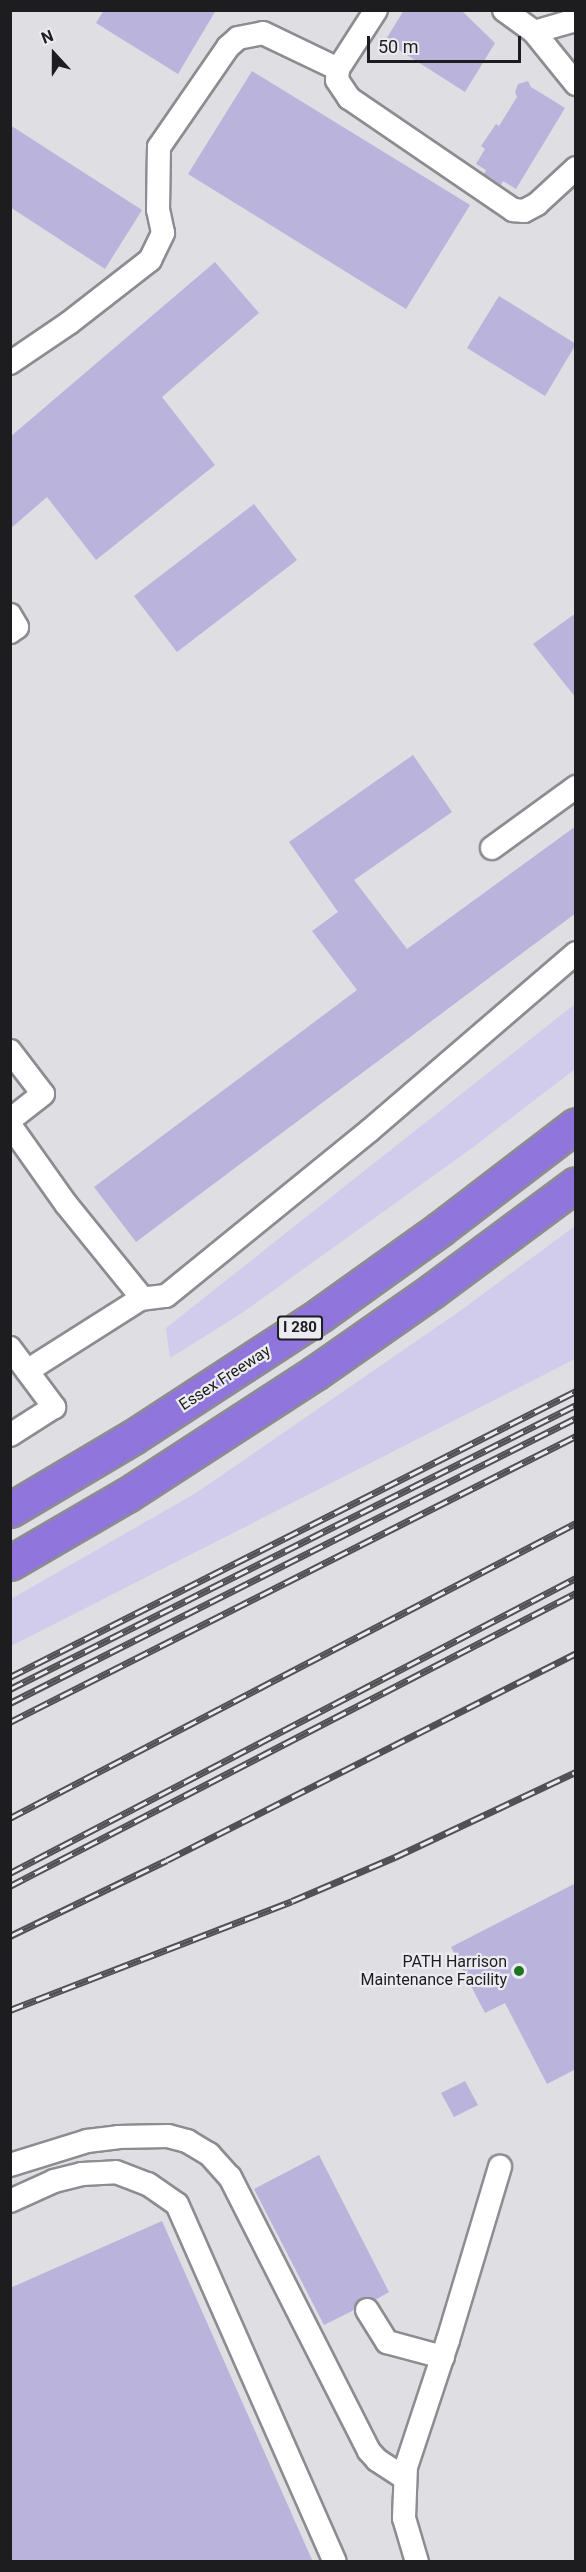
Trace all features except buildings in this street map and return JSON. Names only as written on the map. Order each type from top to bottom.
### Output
[{"type":"highway","name":"Essex Freeway","points":[[10,1510],[133,1437],[312,1321],[440,1229],[576,1125]]},
{"type":"highway","name":"I 280","points":[[10,1563],[127,1495],[306,1379],[441,1285],[576,1184]]},
{"type":"street","points":[[376,10],[338,69],[337,80],[349,98],[513,210],[524,212],[537,204],[576,168]]},
{"type":"street","points":[[504,10],[534,32],[576,84]]},
{"type":"street","points":[[534,32],[576,20]]},
{"type":"street","points":[[10,363],[69,323],[150,260],[163,233],[158,210],[159,147],[228,47],[238,38],[263,33],[338,69]]},
{"type":"street","points":[[10,615],[17,627],[10,632]]},
{"type":"street","points":[[492,848],[576,787]]},
{"type":"street","points":[[27,1371],[140,1299],[166,1296],[369,1131],[576,954]]},
{"type":"street","points":[[10,1051],[43,1094],[10,1123],[66,1204],[140,1299]]},
{"type":"street","points":[[10,1348],[54,1407],[10,1435]]},
{"type":"street","points":[[10,2165],[87,2142],[149,2135],[181,2139],[214,2157],[230,2177],[369,2451],[377,2460],[405,2478]]},
{"type":"street","points":[[417,2562],[404,2518],[405,2478],[411,2448],[443,2357],[500,2167]]},
{"type":"street","points":[[10,2201],[54,2181],[82,2174],[116,2172],[148,2184],[177,2204],[335,2562]]},
{"type":"street","points":[[368,2310],[387,2342],[394,2346],[443,2357]]},
{"type":"shaded area","points":[[575,1004],[575,1069],[472,1148],[242,1313],[170,1358],[166,1328]]},
{"type":"shaded area","points":[[575,1226],[575,1359],[11,1646],[11,1599],[196,1493],[460,1311]]},
{"type":"railway","points":[[10,1677],[576,1391]]},
{"type":"railway","points":[[10,1689],[576,1405]]},
{"type":"railway","points":[[10,1703],[576,1418]]},
{"type":"railway","points":[[10,1722],[576,1436]]},
{"type":"railway","points":[[10,1818],[576,1523]]},
{"type":"railway","points":[[10,1873],[576,1578]]},
{"type":"railway","points":[[10,1886],[576,1593]]},
{"type":"railway","points":[[10,1936],[167,1860],[576,1653]]},
{"type":"railway","points":[[10,2010],[292,1901],[395,1857],[576,1772]]},
{"type":"place","name":"PATH Harrison Maintenance Facility","points":[[519,1971]]}]
